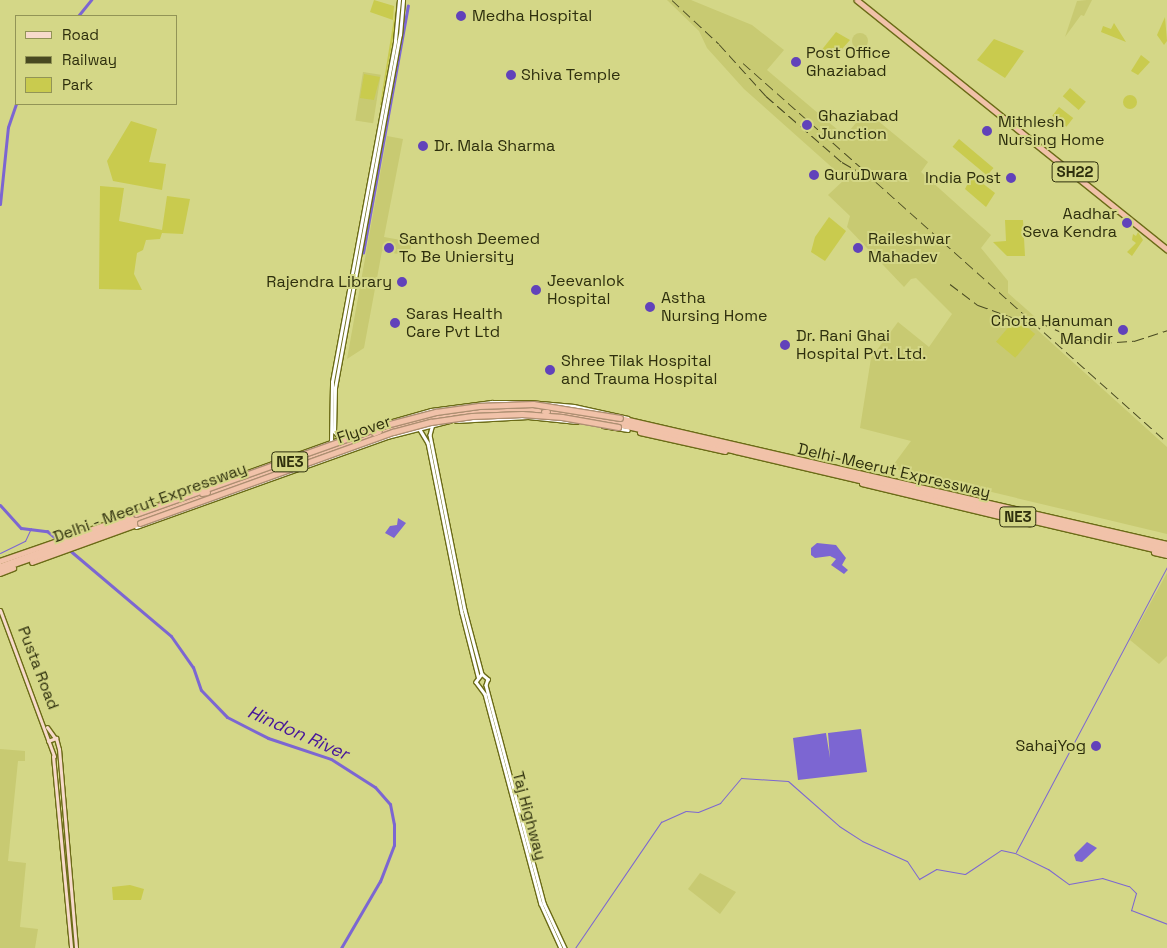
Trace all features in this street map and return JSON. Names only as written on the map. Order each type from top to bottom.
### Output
[{"type":"highway","name":"SH22","points":[[857,0],[1164,245]]},
{"type":"highway","name":"SH22","points":[[861,0],[1164,245]]},
{"type":"highway","name":"Flyover","points":[[92,535],[123,518],[386,425],[436,412],[479,406],[533,404],[655,425],[663,424],[694,434],[865,473],[878,482]]},
{"type":"highway","name":"Delhi - Meerut Expressway","points":[[547,408],[659,433]]},
{"type":"highway","name":"Delhi - Meerut Expressway","points":[[0,566],[92,535],[204,492],[455,412],[547,408],[643,426]]},
{"type":"highway","name":"Flyover","points":[[92,535],[120,530],[393,432],[431,422],[472,416],[522,414],[568,417],[864,483],[878,482]]},
{"type":"highway","name":"Delhi-Meerut Expressway","points":[[643,426],[878,482]]},
{"type":"highway","name":"Delhi-Meerut Expressway","points":[[659,433],[897,486],[1167,552]]},
{"type":"highway","points":[[878,482],[934,488],[1167,544]]},
{"type":"highway","points":[[878,482],[928,499],[1167,552]]},
{"type":"highway","name":"Delhi-Meerut Expressway","points":[[897,486],[1167,552]]},
{"type":"highway","points":[[897,486],[934,488]]},
{"type":"highway","points":[[897,486],[928,499]]},
{"type":"highway","points":[[0,561],[38,560],[46,551]]},
{"type":"highway","points":[[0,571],[25,559]]},
{"type":"main road","points":[[340,438],[335,434],[332,399],[388,90],[401,0]]},
{"type":"main road","points":[[331,442],[332,399],[354,262],[388,90]]},
{"type":"main road","points":[[349,260],[354,262]]},
{"type":"main road","points":[[123,518],[204,492],[374,426],[461,405],[593,410],[629,420]]},
{"type":"main road","points":[[546,418],[547,408]]},
{"type":"main road","points":[[120,530],[208,501],[378,436],[433,424],[492,418],[546,418],[628,430]]},
{"type":"main road","points":[[433,424],[429,442],[443,528],[480,675],[488,679],[486,685],[544,903],[563,948]]},
{"type":"main road","points":[[374,426],[378,436]]},
{"type":"main road","points":[[419,428],[429,442],[451,535],[480,675]]},
{"type":"main road","points":[[204,492],[208,501]]},
{"type":"main road","name":"Pusta Road","points":[[0,605],[46,726],[56,738]]},
{"type":"main road","name":"Pusta Road","points":[[0,610],[47,732],[55,765],[71,948]]},
{"type":"main road","name":"Taj Highway","points":[[480,675],[476,682],[482,686],[541,904],[563,948]]},
{"type":"main road","points":[[48,741],[56,738],[76,948]]},
{"type":"main road","points":[[53,756],[58,754]]},
{"type":"main road","points":[[51,768],[55,765]]},
{"type":"shaded area","points":[[667,0],[691,0],[752,25],[784,50],[767,70],[845,136],[866,111],[928,162],[921,172],[991,235],[981,248],[1008,281],[1008,293],[1035,317],[1034,327],[1167,447],[1167,534],[891,468],[911,441],[860,428],[871,358],[898,322],[929,347],[952,314],[916,278],[911,279],[904,287],[847,227],[850,216],[828,195],[845,179],[744,89],[707,48],[699,31]]},
{"type":"shaded area","points":[[1092,0],[1084,16],[1081,15],[1065,37],[1077,1]]},
{"type":"shaded area","points":[[860,33],[866,35],[868,41],[866,47],[860,49],[854,47],[852,41],[854,35]]},
{"type":"shaded area","points":[[363,72],[381,75],[373,123],[355,120]]},
{"type":"shaded area","name":"Santhosh Deemed To Be Uniersity","points":[[387,136],[403,139],[384,237],[412,242],[409,256],[382,251],[364,348],[347,359]]},
{"type":"shaded area","points":[[398,518],[406,523],[394,538],[385,533],[390,526],[397,525]]},
{"type":"shaded area","points":[[817,543],[836,545],[846,558],[842,565],[848,570],[844,574],[831,565],[836,559],[830,556],[815,558],[811,555],[811,548]]},
{"type":"shaded area","points":[[1167,573],[1167,656],[1159,664],[1130,640]]},
{"type":"shaded area","points":[[861,729],[867,772],[798,780],[793,738],[826,733],[830,758],[828,733]]},
{"type":"shaded area","points":[[0,749],[25,751],[25,761],[18,761],[8,861],[26,863],[20,927],[38,929],[35,948],[0,948]]},
{"type":"shaded area","points":[[1087,842],[1097,848],[1082,862],[1076,861],[1074,855]]},
{"type":"shaded area","points":[[700,873],[736,892],[720,914],[688,889]]},
{"type":"green space","points":[[374,0],[394,6],[393,20],[370,12]]},
{"type":"green space","points":[[397,0],[396,22],[380,105]]},
{"type":"green space","points":[[1165,17],[1167,41],[1164,45],[1157,35]]},
{"type":"green space","points":[[1114,23],[1126,42],[1101,32],[1103,26],[1111,29]]},
{"type":"green space","points":[[836,32],[850,40],[835,57],[820,52]]},
{"type":"green space","points":[[994,39],[1024,51],[1005,78],[977,60]]},
{"type":"green space","points":[[1141,55],[1150,62],[1138,75],[1131,71]]},
{"type":"green space","points":[[364,74],[380,77],[374,100],[360,98]]},
{"type":"green space","points":[[1070,88],[1086,102],[1079,110],[1063,96]]},
{"type":"green space","points":[[1127,95],[1133,95],[1137,102],[1133,109],[1127,109],[1123,105],[1123,99]]},
{"type":"green space","points":[[1059,107],[1073,118],[1066,127],[1052,116]]},
{"type":"green space","points":[[131,121],[157,129],[149,162],[166,164],[162,190],[113,181],[107,161]]},
{"type":"green space","points":[[959,139],[993,168],[987,176],[953,147]]},
{"type":"green space","points":[[972,175],[995,193],[986,207],[965,189]]},
{"type":"green space","points":[[100,186],[124,188],[119,221],[162,230],[167,196],[190,199],[183,234],[162,233],[160,239],[146,240],[143,250],[137,253],[134,274],[142,290],[99,289]]},
{"type":"green space","points":[[829,217],[846,231],[825,261],[811,252],[815,237]]},
{"type":"green space","points":[[1005,220],[1023,220],[1025,256],[1007,256],[993,242],[1006,241]]},
{"type":"green space","points":[[1138,232],[1143,240],[1132,256],[1127,252],[1136,243],[1132,240],[1133,234],[1136,236]]},
{"type":"green space","points":[[1016,318],[1035,334],[1015,358],[996,342]]},
{"type":"green space","points":[[130,885],[144,889],[141,900],[113,900],[112,887]]},
{"type":"waterway","name":"Hindon River","points":[[79,15],[91,0]]},
{"type":"waterway","points":[[363,253],[408,6]]},
{"type":"waterway","name":"Hindon River","points":[[0,204],[8,127],[16,105]]},
{"type":"waterway","name":"Hindon River","points":[[0,505],[21,528],[47,531],[60,542]]},
{"type":"waterway","points":[[0,553],[25,541],[31,528]]},
{"type":"waterway","name":"Hindon River","points":[[67,548],[171,636],[193,667],[201,690],[227,717],[268,738],[331,759],[375,787],[390,804],[394,824],[394,845],[380,881],[341,948]]},
{"type":"waterway","points":[[1016,852],[1167,567]]},
{"type":"waterway","points":[[575,948],[661,822],[686,811],[698,812],[720,803],[741,778],[788,781],[839,826],[862,841],[907,861],[919,879],[936,869],[965,874],[1001,850],[1015,853],[1048,869],[1069,884],[1102,878],[1129,886],[1136,893],[1131,910],[1167,924]]},
{"type":"railway","points":[[672,0],[719,44],[766,96],[842,162],[876,182],[1167,442]]},
{"type":"railway","points":[[743,63],[863,169]]},
{"type":"railway","points":[[950,284],[978,305],[1031,324]]},
{"type":"railway","points":[[1041,323],[1070,336],[1102,343],[1134,341],[1167,330]]},
{"type":"place","name":"Medha Hospital","points":[[461,16]]},
{"type":"place","name":"Post Office Ghaziabad","points":[[796,62]]},
{"type":"place","name":"Shiva Temple","points":[[511,75]]},
{"type":"place","name":"Ghaziabad Junction","points":[[807,125]]},
{"type":"place","name":"Mithlesh Nursing Home","points":[[987,131]]},
{"type":"place","name":"Dr. Mala Sharma","points":[[423,146]]},
{"type":"place","name":"GuruDwara","points":[[814,175]]},
{"type":"place","name":"India Post","points":[[1011,178]]},
{"type":"place","name":"Aadhar Seva Kendra","points":[[1127,223]]},
{"type":"place","name":"Santhosh Deemed To Be Uniersity","points":[[389,248]]},
{"type":"place","name":"Raileshwar Mahadev","points":[[858,248]]},
{"type":"place","name":"Rajendra Library","points":[[402,282]]},
{"type":"place","name":"Jeevanlok Hospital","points":[[536,290]]},
{"type":"place","name":"Astha Nursing Home","points":[[650,307]]},
{"type":"place","name":"Saras Health Care Pvt Ltd","points":[[395,323]]},
{"type":"place","name":"Chota Hanuman Mandir","points":[[1123,330]]},
{"type":"place","name":"Dr. Rani Ghai Hospital Pvt. Ltd.","points":[[785,345]]},
{"type":"place","name":"Shree Tilak Hospital and Trauma Hospital","points":[[550,370]]},
{"type":"place","name":"SahajYog","points":[[1096,746]]}]
